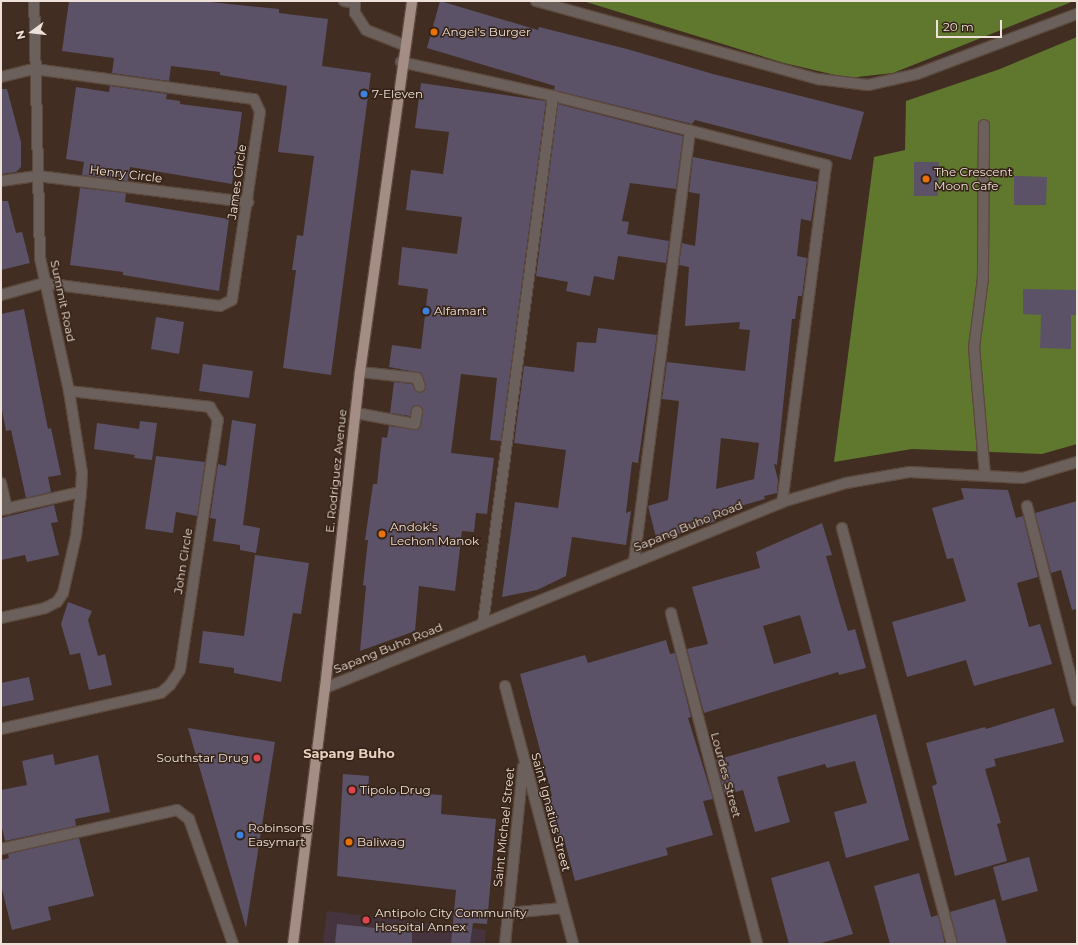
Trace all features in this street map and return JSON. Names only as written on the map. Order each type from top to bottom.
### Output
[{"type":"main road","name":"E. Rodriguez Avenue","points":[[293,944],[326,688],[360,372],[401,62],[412,1]]},
{"type":"street","name":"Summit Road","points":[[1,618],[45,608],[57,602],[62,593],[76,536],[81,492],[82,473],[69,391],[44,283],[40,258],[34,69],[34,1]]},
{"type":"street","points":[[536,1],[818,80],[868,85],[917,74],[1077,14]]},
{"type":"street","points":[[351,2],[355,13],[366,30],[404,45]]},
{"type":"street","points":[[401,62],[552,96],[826,165],[782,502]]},
{"type":"street","points":[[1,77],[34,69]]},
{"type":"street","name":"James Circle","points":[[34,69],[254,99],[260,112],[248,202],[232,300],[220,306],[44,283]]},
{"type":"street","points":[[483,623],[552,96]]},
{"type":"street","points":[[984,125],[983,278],[974,347],[985,476]]},
{"type":"street","points":[[634,562],[690,130]]},
{"type":"street","name":"Henry Circle","points":[[1,181],[38,176],[248,202]]},
{"type":"street","points":[[1,295],[44,283]]},
{"type":"street","points":[[360,372],[417,378],[420,387]]},
{"type":"street","name":"John Circle","points":[[1,729],[161,692],[170,686],[180,670],[218,420],[210,407],[69,391]]},
{"type":"street","points":[[356,413],[415,424],[417,411]]},
{"type":"street","name":"Sapang Buho Road","points":[[326,688],[782,502],[846,483],[910,472],[1023,478],[1077,462]]},
{"type":"street","points":[[1,483],[4,509],[81,492]]},
{"type":"street","points":[[1027,506],[1077,701]]},
{"type":"street","points":[[842,528],[952,944]]},
{"type":"street","name":"Lourdes Street","points":[[671,613],[757,944]]},
{"type":"street","name":"Saint Ignatius Street","points":[[505,686],[573,944]]},
{"type":"street","name":"Saint Michael Street","points":[[505,944],[524,761]]},
{"type":"street","points":[[1,849],[177,810],[189,819],[233,944]]},
{"type":"street","points":[[508,912],[563,908]]},
{"type":"shaded area","name":"Antipolo City Community Hospital Annex","points":[[327,911],[486,930],[485,944],[323,944]]},
{"type":"green space","points":[[583,1],[1074,1],[893,73],[848,78],[784,63]]},
{"type":"green space","points":[[1077,37],[1077,444],[1042,454],[912,449],[834,462],[874,157],[905,150],[906,101],[1000,69]]},
{"type":"building","points":[[69,1],[200,1],[279,9],[279,13],[328,19],[322,66],[371,73],[331,375],[283,368],[296,270],[292,270],[297,235],[303,236],[314,156],[278,152],[287,86],[220,75],[220,72],[171,66],[169,81],[112,73],[114,58],[62,51]]},
{"type":"building","points":[[440,1],[538,30],[539,27],[627,49],[713,74],[864,112],[851,160],[695,120],[692,124],[554,90],[555,86],[427,48]]},
{"type":"building","points":[[421,83],[546,101],[501,441],[490,440],[497,378],[461,374],[451,453],[494,458],[487,514],[476,513],[474,532],[462,531],[455,591],[419,586],[415,631],[360,651],[366,586],[363,585],[368,540],[365,540],[373,484],[377,484],[382,437],[387,438],[389,426],[418,430],[421,425],[423,412],[418,405],[412,407],[410,416],[390,413],[394,382],[412,384],[419,393],[426,388],[421,373],[389,367],[392,345],[421,349],[428,289],[398,285],[402,247],[457,254],[462,217],[406,210],[411,170],[443,174],[449,132],[415,128]]},
{"type":"building","points":[[110,86],[167,94],[166,99],[180,101],[180,104],[242,112],[232,184],[130,167],[128,181],[82,175],[84,162],[66,159],[76,87],[109,92]]},
{"type":"building","points":[[1,89],[7,89],[21,142],[21,167],[16,172],[1,174]]},
{"type":"building","points":[[558,104],[683,136],[676,189],[630,183],[622,221],[629,222],[627,234],[669,241],[666,263],[618,256],[614,280],[594,276],[590,296],[566,291],[568,282],[536,276]]},
{"type":"building","points":[[693,157],[817,182],[811,221],[801,219],[797,256],[807,258],[802,296],[798,296],[795,319],[792,319],[777,465],[774,464],[778,480],[777,493],[764,496],[765,499],[737,507],[738,511],[714,517],[716,521],[657,541],[648,506],[668,500],[679,401],[662,399],[667,362],[745,371],[750,330],[739,329],[740,322],[685,326],[689,267],[679,265],[682,243],[695,246],[700,194],[689,192]],"holes":[[[721,438],[759,443],[754,479],[716,489]]]},
{"type":"building","name":"The Crescent Moon Cafe","points":[[914,162],[939,162],[938,196],[914,196]]},
{"type":"building","points":[[1014,176],[1047,177],[1046,205],[1014,205]]},
{"type":"building","points":[[80,188],[126,193],[125,202],[229,219],[219,291],[123,275],[123,272],[70,265]]},
{"type":"building","points":[[1,201],[8,201],[16,233],[22,232],[30,263],[1,270]]},
{"type":"building","points":[[1023,289],[1077,290],[1077,315],[1071,315],[1071,349],[1040,348],[1041,315],[1023,314]]},
{"type":"building","points":[[24,309],[48,429],[51,428],[61,475],[48,477],[51,492],[26,498],[11,430],[6,431],[1,405],[1,314]]},
{"type":"building","points":[[156,317],[184,322],[179,354],[151,349]]},
{"type":"building","points":[[598,328],[657,335],[638,463],[632,462],[626,513],[631,511],[626,545],[572,537],[566,576],[537,590],[502,597],[515,502],[558,508],[566,450],[514,443],[524,366],[574,372],[577,342],[596,343]]},
{"type":"building","points":[[203,364],[253,371],[249,398],[199,391]]},
{"type":"building","points":[[232,420],[256,424],[243,525],[260,528],[256,553],[240,550],[240,545],[213,541],[216,519],[210,518],[218,464],[226,466]]},
{"type":"building","points":[[140,421],[157,423],[152,460],[134,458],[135,455],[94,449],[97,423],[139,429]]},
{"type":"building","points":[[156,456],[205,462],[197,516],[176,512],[173,533],[145,529]]},
{"type":"building","points":[[961,488],[1008,490],[1016,518],[1023,516],[1038,577],[1017,583],[1029,627],[1040,624],[1052,664],[974,686],[966,660],[907,677],[892,622],[966,601],[953,558],[947,559],[932,508],[964,499]]},
{"type":"building","points":[[1077,501],[1077,609],[1072,610],[1061,570],[1051,573],[1035,513]]},
{"type":"building","points":[[54,505],[58,522],[51,523],[59,555],[27,562],[25,555],[1,560],[1,518]]},
{"type":"building","points":[[822,523],[832,555],[826,556],[840,605],[848,631],[855,629],[866,668],[839,675],[838,672],[704,713],[687,649],[708,644],[692,587],[760,568],[756,552]],"holes":[[[800,615],[811,653],[774,664],[763,626]]]},
{"type":"building","points":[[255,555],[309,563],[301,614],[293,613],[281,682],[234,673],[234,668],[199,663],[203,631],[244,636]]},
{"type":"building","points":[[68,602],[92,611],[88,620],[98,656],[105,654],[112,685],[89,690],[80,653],[70,655],[61,624]]},
{"type":"building","points":[[666,640],[670,654],[675,653],[691,717],[688,718],[713,799],[703,801],[713,835],[666,848],[668,855],[575,881],[564,839],[559,840],[545,798],[552,796],[520,674],[585,655],[588,663]]},
{"type":"building","points":[[29,677],[34,700],[1,707],[1,683]]},
{"type":"building","points":[[1054,708],[1064,742],[994,759],[996,766],[985,769],[1001,823],[997,824],[1007,861],[955,876],[932,786],[937,784],[926,743],[985,727],[986,729]]},
{"type":"building","points":[[876,714],[909,840],[846,858],[834,812],[867,803],[855,761],[827,768],[825,764],[777,777],[790,822],[755,832],[743,790],[725,795],[716,760]]},
{"type":"building","name":"Robinsons Easymart","points":[[188,728],[275,742],[246,928]]},
{"type":"building","points":[[53,754],[55,765],[98,755],[110,812],[75,819],[76,826],[5,841],[1,823],[1,790],[27,785],[22,761]]},
{"type":"building","points":[[343,774],[369,776],[368,790],[442,795],[441,814],[496,819],[487,924],[473,923],[470,944],[451,944],[456,890],[337,876]]},
{"type":"building","points":[[79,838],[94,896],[48,907],[51,920],[12,930],[1,885],[1,860],[9,858],[8,854]]},
{"type":"building","points":[[1029,857],[1038,891],[1002,901],[993,867]]},
{"type":"building","points":[[829,861],[853,934],[818,944],[789,944],[771,878]]},
{"type":"building","points":[[919,873],[931,917],[938,915],[945,944],[890,944],[874,886]]},
{"type":"building","points":[[995,899],[1007,944],[958,944],[950,912]]},
{"type":"building","points":[[337,924],[412,932],[412,944],[335,944]]},
{"type":"place","name":"Angel's Burger","points":[[434,32]]},
{"type":"place","name":"7-Eleven","points":[[364,94]]},
{"type":"place","name":"The Crescent Moon Cafe","points":[[926,179]]},
{"type":"place","name":"Alfamart","points":[[426,311]]},
{"type":"place","name":"Andok's Lechon Manok","points":[[382,534]]},
{"type":"place","name":"Southstar Drug","points":[[257,758]]},
{"type":"place","name":"Tipolo Drug","points":[[352,790]]},
{"type":"place","name":"Robinsons Easymart","points":[[240,835]]},
{"type":"place","name":"Baliwag","points":[[349,842]]},
{"type":"place","name":"Antipolo City Community Hospital Annex","points":[[366,920]]},
{"type":"district","name":"Sapang Buho","points":[[349,753]]}]
